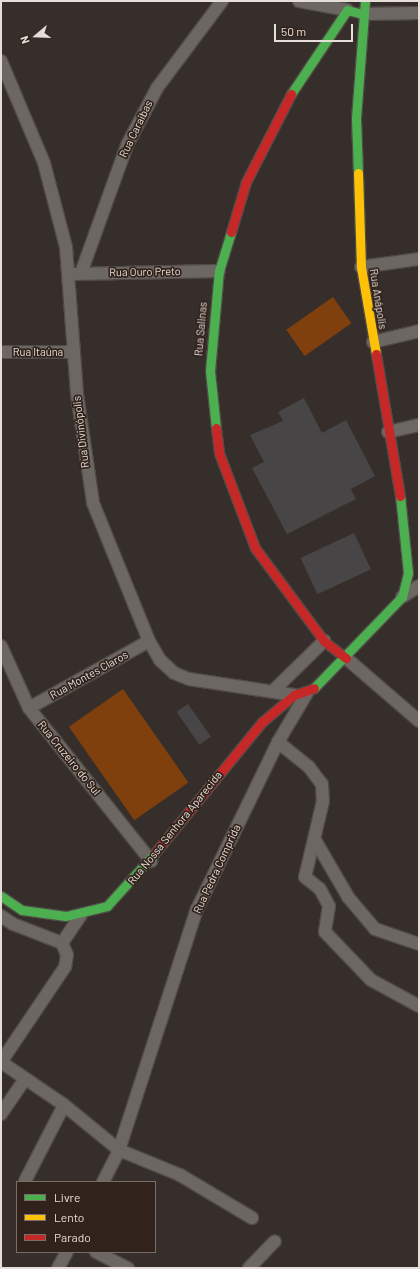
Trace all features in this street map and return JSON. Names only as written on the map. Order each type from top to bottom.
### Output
[{"type":"street","name":"Rua Caraibas","points":[[75,274],[127,144],[157,88],[222,1]]},
{"type":"street","points":[[299,1],[363,14],[419,12]]},
{"type":"street","name":"Rua Anápolis","points":[[365,1],[356,118],[361,267],[388,432],[408,573],[402,597]]},
{"type":"street","name":"Rua Salinas","points":[[346,658],[324,640],[285,593],[255,548],[219,453],[210,371],[219,271],[246,182],[263,144],[347,10]]},
{"type":"street","name":"Rua Divinópolis","points":[[1,61],[44,163],[75,274],[74,352],[86,471],[93,503],[148,641],[160,660],[174,672],[188,679],[276,689],[294,695]]},
{"type":"street","points":[[361,267],[419,259]]},
{"type":"street","name":"Rua Ouro Preto","points":[[75,274],[219,271]]},
{"type":"street","points":[[373,342],[419,331]]},
{"type":"street","name":"Rua Itaúna","points":[[1,352],[74,352]]},
{"type":"street","points":[[388,432],[419,425]]},
{"type":"street","points":[[402,597],[419,586]]},
{"type":"street","name":"Rua Pedra Comprida","points":[[104,1181],[119,1150],[197,909],[278,742],[307,694],[346,658],[402,597]]},
{"type":"street","points":[[276,689],[324,640]]},
{"type":"street","name":"Rua Montes Claros","points":[[30,708],[148,641]]},
{"type":"street","name":"Rua Cruzeiro do Sul","points":[[1,646],[30,708],[151,861]]},
{"type":"street","points":[[346,658],[416,714]]},
{"type":"street","points":[[294,695],[307,694]]},
{"type":"street","name":"Rua Nossa Senhora Aparecida","points":[[1,896],[34,913],[81,915],[117,899],[151,861],[262,722],[294,695]]},
{"type":"street","points":[[278,742],[309,766],[322,784],[323,801],[315,840],[305,863],[305,877],[320,889],[329,906],[325,932],[329,939],[371,980],[419,1006]]},
{"type":"street","points":[[315,840],[348,897],[375,929],[419,944]]},
{"type":"street","points":[[62,943],[81,915]]},
{"type":"street","points":[[1,916],[13,924],[62,943],[67,955],[65,967],[1,1062],[64,1106],[119,1150],[180,1175],[252,1218]]},
{"type":"street","points":[[1,1114],[25,1079]]},
{"type":"street","points":[[25,1181],[64,1106]]},
{"type":"street","points":[[249,1268],[275,1241]]},
{"type":"street","points":[[58,1268],[66,1253]]},
{"type":"street","points":[[98,1253],[128,1268]]},
{"type":"shaded area","points":[[333,297],[351,323],[305,356],[286,330]]},
{"type":"shaded area","points":[[123,689],[188,782],[134,820],[69,727]]},
{"type":"building","points":[[304,398],[322,433],[346,420],[375,476],[351,489],[356,499],[287,534],[252,468],[264,462],[250,435],[283,421],[278,412]]},
{"type":"building","points":[[354,533],[371,569],[317,594],[301,558]]},
{"type":"building","points":[[188,704],[211,737],[199,745],[177,712]]},
{"type":"traffic: fast","points":[[358,173],[356,118],[365,1]]},
{"type":"traffic: fast","points":[[291,94],[347,10],[363,14]]},
{"type":"traffic: fast","points":[[216,428],[210,371],[219,271],[231,232]]},
{"type":"traffic: fast","points":[[314,688],[402,597],[408,573],[400,496]]},
{"type":"traffic: fast","points":[[1,896],[22,910],[66,916],[107,906],[154,854]]},
{"type":"traffic: slow","points":[[358,173],[361,267],[376,354]]},
{"type":"traffic: jam","points":[[231,232],[246,182],[291,94]]},
{"type":"traffic: jam","points":[[376,354],[400,496]]},
{"type":"traffic: jam","points":[[216,428],[219,453],[255,548],[324,641],[346,658]]},
{"type":"traffic: jam","points":[[154,854],[262,722],[294,695],[314,688]]}]
